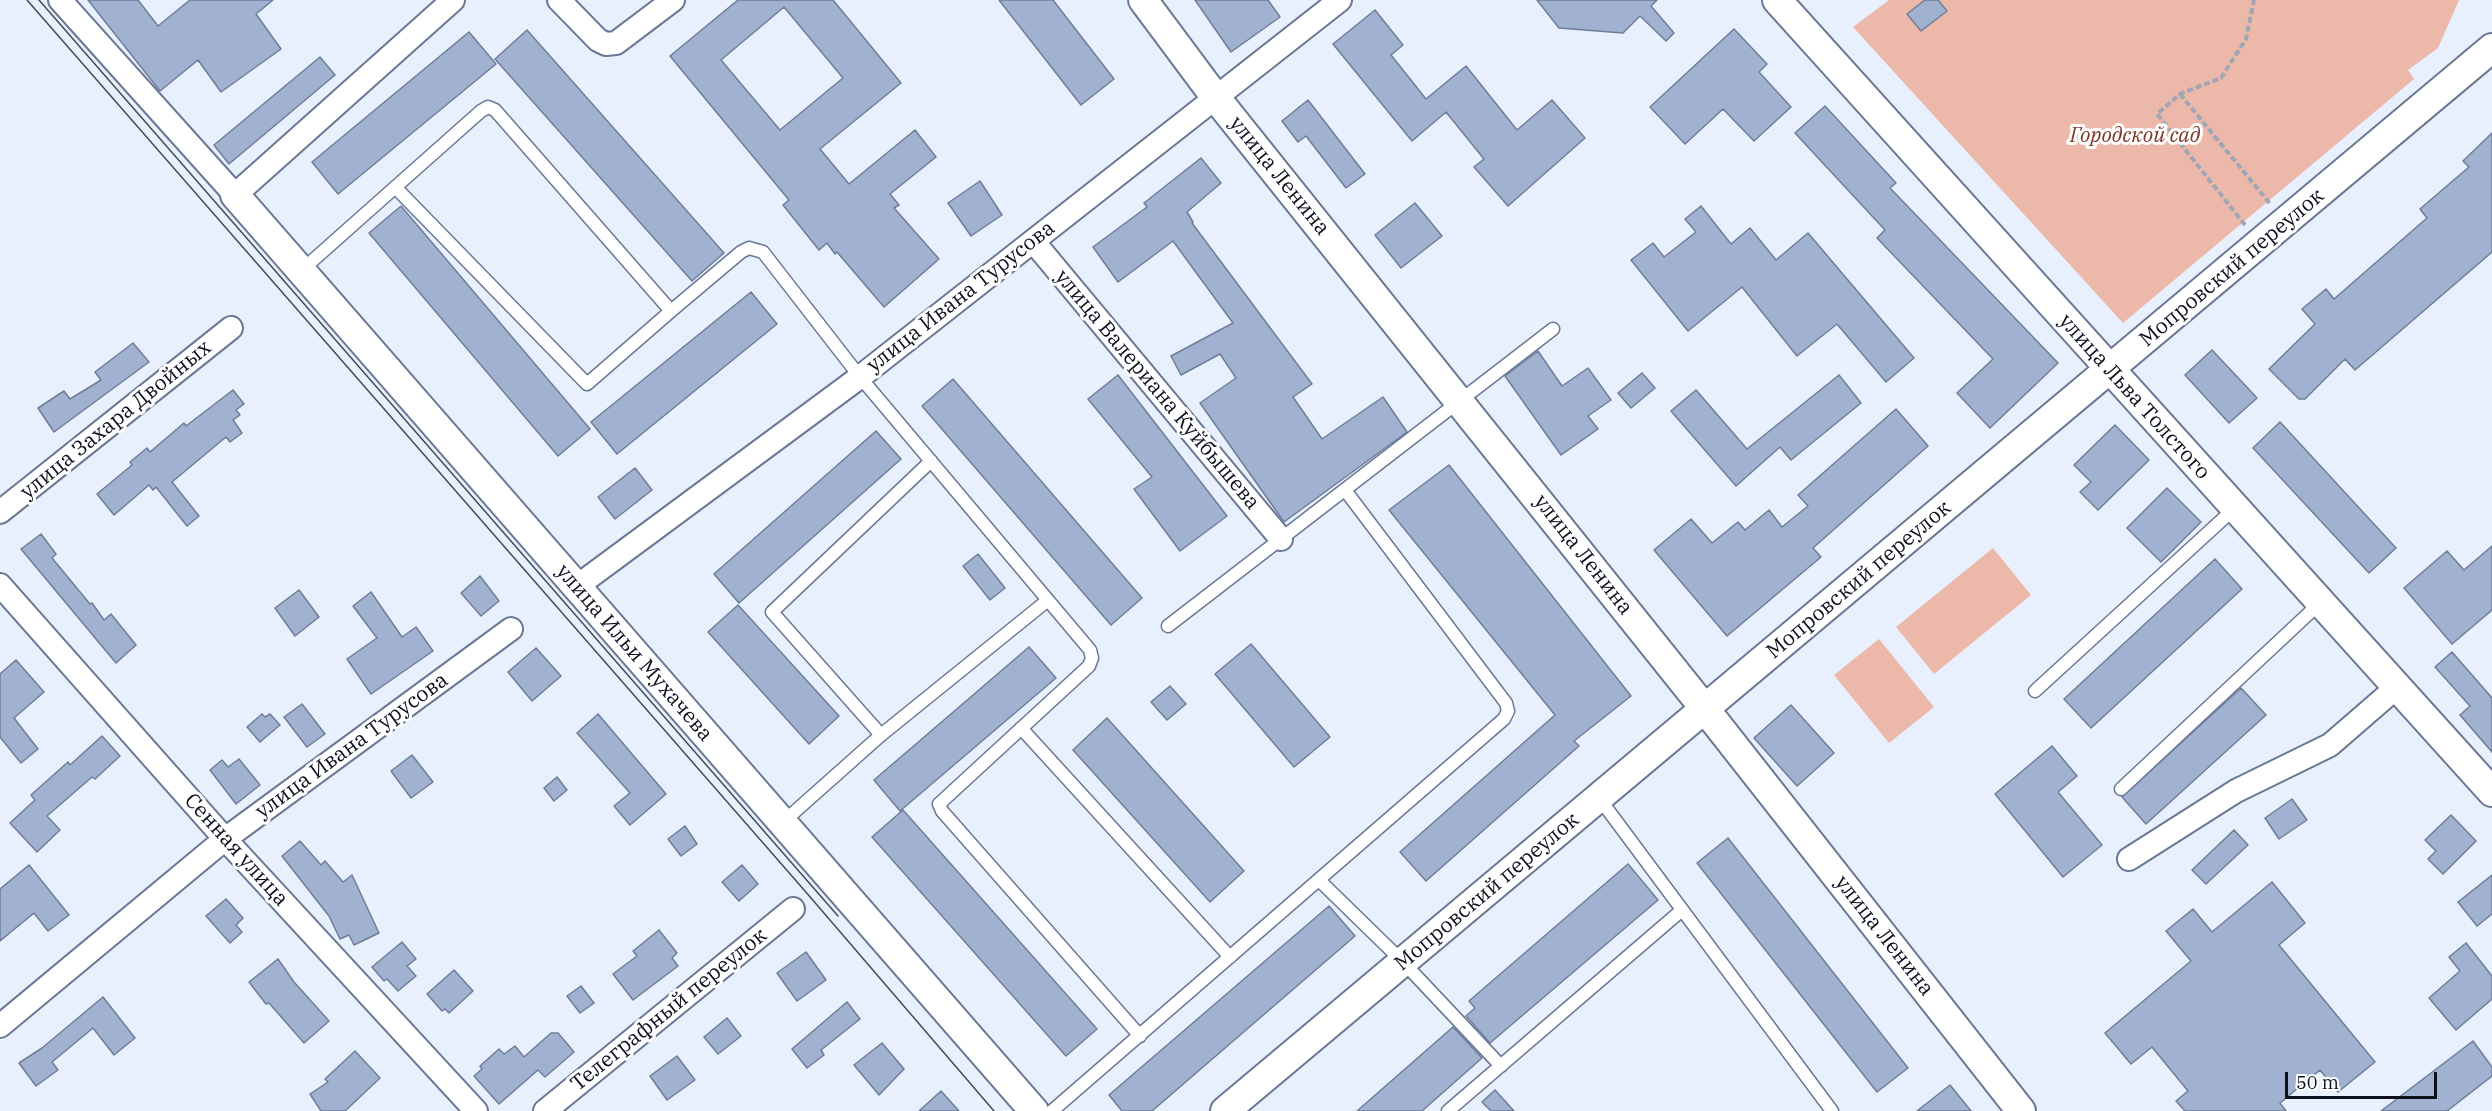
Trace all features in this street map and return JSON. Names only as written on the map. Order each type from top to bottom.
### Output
[{"type":"street","points":[[60,0],[235,195],[453,0]]},
{"type":"street","points":[[559,0],[598,40],[606,44],[616,43],[673,0]]},
{"type":"street","name":"улица Ленина","points":[[1143,0],[1216,98],[1706,709],[2021,1111]]},
{"type":"street","name":"улица Ивана Турусова","points":[[576,587],[860,376],[1340,0]]},
{"type":"street","name":"улица Льва Толстого","points":[[1778,0],[2492,792]]},
{"type":"street","name":"Мопровский переулок","points":[[1226,1111],[2492,48]]},
{"type":"street","name":"улица Ильи Мухачева","points":[[235,195],[1034,1111]]},
{"type":"street","name":"улица Валериана Куйбышева","points":[[1033,241],[1281,539]]},
{"type":"street","name":"улица Захара Двойных","points":[[0,513],[231,328]]},
{"type":"street","name":"Сенная улица","points":[[0,585],[225,839],[476,1111]]},
{"type":"street","name":"улица Ивана Турусова","points":[[0,1026],[225,839],[511,629]]},
{"type":"street","points":[[2129,859],[2236,792],[2330,745],[2397,687]]},
{"type":"street","name":"Телеграфный переулок","points":[[545,1111],[793,909]]},
{"type":"lane","points":[[302,270],[488,107],[495,110],[671,311]]},
{"type":"lane","points":[[395,187],[587,384],[741,252],[755,249],[763,252],[860,376],[1090,650],[1092,658],[1089,666],[939,804],[942,811],[1140,1035]]},
{"type":"lane","points":[[1168,626],[1553,329]]},
{"type":"lane","points":[[881,735],[772,612],[931,461]]},
{"type":"lane","points":[[1052,1111],[1504,719],[1508,711],[1506,703],[1345,490]]},
{"type":"lane","points":[[2035,691],[2235,508]]},
{"type":"lane","points":[[782,823],[881,735],[1048,600]]},
{"type":"lane","points":[[2121,789],[2321,603]]},
{"type":"lane","points":[[1020,728],[1230,957]]},
{"type":"lane","points":[[1599,798],[1832,1111]]},
{"type":"lane","points":[[1319,880],[1403,962],[1501,1066]]},
{"type":"lane","points":[[1448,1111],[1682,910]]},
{"type":"path","points":[[2254,0],[2246,39],[2221,78],[2180,94],[2157,114],[2260,244]]},
{"type":"path","points":[[2180,94],[2285,222]]},
{"type":"green space","name":"Городской сад","points":[[1889,0],[2459,0],[2438,48],[2408,70],[2414,79],[2123,323],[1853,27]]},
{"type":"green space","points":[[1993,548],[2031,595],[1934,674],[1896,627]]},
{"type":"green space","points":[[1879,639],[1934,707],[1889,743],[1834,675]]},
{"type":"building","points":[[88,0],[138,0],[158,26],[190,0],[273,0],[256,14],[281,49],[221,92],[198,60],[160,91]]},
{"type":"building","points":[[738,0],[833,0],[901,83],[820,149],[849,184],[915,130],[936,157],[890,194],[899,205],[894,208],[939,259],[884,307],[827,243],[819,250],[783,205],[789,200],[670,56]],"holes":[[[784,7],[843,78],[780,130],[721,60]]]},
{"type":"building","points":[[999,0],[1053,0],[1114,79],[1081,105]]},
{"type":"building","points":[[1195,0],[1268,0],[1280,17],[1231,52]]},
{"type":"building","points":[[1537,0],[1657,0],[1651,6],[1674,33],[1666,41],[1640,16],[1623,33],[1559,28]]},
{"type":"building","points":[[1925,0],[1938,0],[1947,11],[1921,31],[1907,14]]},
{"type":"building","points":[[1375,10],[1403,45],[1391,55],[1426,99],[1466,66],[1517,130],[1552,100],[1585,138],[1508,206],[1474,167],[1484,159],[1446,112],[1412,141],[1333,44]]},
{"type":"building","points":[[1734,29],[1767,64],[1759,72],[1791,107],[1754,141],[1723,109],[1685,144],[1650,107]]},
{"type":"building","points":[[527,30],[724,253],[692,281],[495,59]]},
{"type":"building","points":[[469,32],[496,64],[338,194],[312,162]]},
{"type":"building","points":[[320,57],[335,75],[229,164],[214,145]]},
{"type":"building","points":[[1308,100],[1365,174],[1346,188],[1306,136],[1298,142],[1282,121]]},
{"type":"building","points":[[1825,106],[1896,183],[1890,188],[2058,363],[1990,428],[1957,393],[1993,359],[1877,238],[1885,230],[1795,133]]},
{"type":"building","points":[[2492,133],[2492,252],[2355,370],[2345,359],[2305,399],[2299,399],[2269,369],[2315,324],[2302,309],[2326,289],[2334,299],[2427,218],[2420,209],[2469,167],[2463,161]]},
{"type":"building","points":[[1201,158],[1221,183],[1187,212],[1192,223],[1312,384],[1293,397],[1322,439],[1383,397],[1407,432],[1284,522],[1200,403],[1236,378],[1220,354],[1181,375],[1171,356],[1233,323],[1173,241],[1118,282],[1093,247],[1147,207],[1144,203]]},
{"type":"building","points":[[980,181],[1002,215],[971,236],[948,203]]},
{"type":"building","points":[[1415,203],[1442,236],[1401,268],[1375,235]]},
{"type":"building","points":[[401,206],[590,429],[558,456],[369,233]]},
{"type":"building","points":[[1701,206],[1731,244],[1750,228],[1776,260],[1808,233],[1914,358],[1886,382],[1837,324],[1797,356],[1742,287],[1688,331],[1631,260],[1653,243],[1664,257],[1696,232],[1685,219]]},
{"type":"building","points":[[751,292],[777,324],[617,454],[591,422]]},
{"type":"building","points":[[133,343],[149,362],[54,432],[38,408],[64,391],[70,399],[101,380],[95,372]]},
{"type":"building","points":[[2212,350],[2257,398],[2229,423],[2185,375]]},
{"type":"building","points":[[1538,351],[1562,386],[1588,368],[1611,400],[1588,416],[1598,429],[1561,455],[1505,376]]},
{"type":"building","points":[[1642,373],[1655,388],[1631,408],[1618,393]]},
{"type":"building","points":[[1118,375],[1227,516],[1180,551],[1134,489],[1152,477],[1088,399]]},
{"type":"building","points":[[1839,375],[1861,403],[1791,460],[1780,447],[1736,486],[1671,411],[1696,390],[1747,449]]},
{"type":"building","points":[[953,379],[1142,598],[1111,625],[922,406]]},
{"type":"building","points":[[233,390],[244,404],[236,410],[240,415],[233,420],[242,433],[230,442],[226,437],[172,482],[199,516],[187,526],[156,487],[153,490],[149,485],[114,515],[97,494],[132,465],[130,462],[147,448],[150,452],[184,423],[186,426]]},
{"type":"building","points":[[1896,409],[1928,446],[1813,548],[1821,557],[1727,636],[1654,550],[1691,519],[1712,543],[1738,522],[1745,530],[1769,510],[1782,527],[1808,506],[1798,495]]},
{"type":"building","points":[[2280,422],[2396,548],[2369,573],[2253,448]]},
{"type":"building","points":[[2115,425],[2149,460],[2098,510],[2080,492],[2091,482],[2074,465]]},
{"type":"building","points":[[876,431],[901,459],[739,603],[714,574]]},
{"type":"building","points":[[1449,465],[1631,696],[1574,741],[1579,746],[1426,881],[1400,852],[1555,715],[1389,510]]},
{"type":"building","points":[[635,468],[652,490],[615,519],[598,497]]},
{"type":"building","points":[[2167,488],[2201,522],[2161,562],[2127,528]]},
{"type":"building","points":[[41,534],[56,554],[52,558],[90,604],[92,603],[104,620],[111,614],[136,645],[116,663],[21,549]]},
{"type":"building","points":[[2492,546],[2492,610],[2452,644],[2404,588],[2447,551],[2464,570]]},
{"type":"building","points":[[978,554],[1005,588],[990,600],[963,566]]},
{"type":"building","points":[[2215,559],[2242,589],[2091,728],[2064,699]]},
{"type":"building","points":[[480,576],[499,601],[481,616],[461,593]]},
{"type":"building","points":[[299,590],[319,617],[295,636],[275,608]]},
{"type":"building","points":[[371,592],[402,637],[416,627],[433,651],[371,694],[347,659],[377,638],[353,606]]},
{"type":"building","points":[[738,605],[839,716],[809,744],[708,632]]},
{"type":"building","points":[[1251,644],[1330,737],[1294,767],[1215,674]]},
{"type":"building","points":[[1029,647],[1056,678],[900,811],[874,780]]},
{"type":"building","points":[[536,648],[561,676],[532,701],[508,672]]},
{"type":"building","points":[[2452,652],[2492,698],[2492,752],[2460,715],[2470,706],[2435,667]]},
{"type":"building","points":[[16,660],[44,692],[14,718],[38,749],[21,763],[0,737],[0,674]]},
{"type":"building","points":[[1170,686],[1186,704],[1167,720],[1151,702]]},
{"type":"building","points":[[2241,688],[2266,715],[2146,824],[2122,797]]},
{"type":"building","points":[[302,704],[325,734],[307,747],[284,717]]},
{"type":"building","points":[[1791,705],[1834,753],[1797,786],[1754,738]]},
{"type":"building","points":[[262,714],[265,717],[270,714],[280,725],[260,742],[247,727]]},
{"type":"building","points":[[598,714],[666,794],[630,825],[614,806],[630,793],[577,733]]},
{"type":"building","points":[[1107,718],[1244,871],[1210,902],[1073,750]]},
{"type":"building","points":[[102,736],[120,756],[95,779],[92,777],[47,816],[60,830],[37,852],[10,823],[35,800],[31,795],[68,762],[70,765]]},
{"type":"building","points":[[2052,746],[2077,776],[2058,792],[2102,845],[2063,877],[1995,794]]},
{"type":"building","points":[[412,755],[433,782],[411,798],[391,771]]},
{"type":"building","points":[[239,759],[260,785],[236,804],[210,770],[222,760],[228,767]]},
{"type":"building","points":[[557,777],[567,790],[554,801],[544,788]]},
{"type":"building","points":[[2292,799],[2307,820],[2279,839],[2265,818]]},
{"type":"building","points":[[903,810],[1097,1029],[1066,1056],[872,837]]},
{"type":"building","points":[[2451,815],[2476,841],[2443,874],[2428,859],[2436,851],[2425,840]]},
{"type":"building","points":[[685,826],[697,844],[681,856],[668,839]]},
{"type":"building","points":[[2234,830],[2248,845],[2206,884],[2192,870]]},
{"type":"building","points":[[1728,838],[1908,1068],[1877,1092],[1697,863]]},
{"type":"building","points":[[300,841],[321,865],[325,861],[343,882],[352,875],[379,933],[354,945],[349,935],[340,939],[329,916],[282,856]]},
{"type":"building","points":[[1628,864],[1658,900],[1490,1043],[1466,1016],[1475,1008],[1469,1001]]},
{"type":"building","points":[[29,865],[69,915],[48,931],[34,913],[0,941],[0,889]]},
{"type":"building","points":[[742,865],[758,884],[739,901],[722,882]]},
{"type":"building","points":[[2492,875],[2492,914],[2477,926],[2458,902]]},
{"type":"building","points":[[2272,882],[2305,923],[2279,945],[2375,1062],[2338,1092],[2320,1070],[2280,1103],[2286,1111],[2185,1111],[2176,1101],[2188,1091],[2152,1047],[2131,1064],[2105,1033],[2191,961],[2166,931],[2193,909],[2212,932]]},
{"type":"building","points":[[226,899],[243,918],[236,925],[242,932],[230,943],[206,916]]},
{"type":"building","points":[[1329,906],[1355,936],[1152,1111],[1122,1111],[1109,1095]]},
{"type":"building","points":[[659,930],[677,953],[672,958],[678,966],[633,1000],[613,974],[637,956],[633,951]]},
{"type":"building","points":[[402,942],[416,959],[407,966],[416,976],[398,991],[387,979],[384,981],[372,967]]},
{"type":"building","points":[[2466,943],[2492,976],[2492,999],[2456,1030],[2429,998],[2460,971],[2449,957]]},
{"type":"building","points":[[806,952],[826,980],[797,1001],[777,973]]},
{"type":"building","points":[[278,959],[294,982],[329,1021],[304,1043],[269,1003],[266,1004],[249,982]]},
{"type":"building","points":[[454,970],[473,991],[449,1013],[445,1009],[442,1011],[427,994]]},
{"type":"building","points":[[581,986],[594,1003],[580,1013],[567,996]]},
{"type":"building","points":[[103,997],[135,1038],[114,1055],[93,1028],[52,1062],[58,1070],[36,1086],[19,1063],[42,1048]]},
{"type":"building","points":[[847,1002],[860,1019],[821,1050],[824,1055],[807,1068],[792,1049]]},
{"type":"building","points":[[727,1018],[741,1036],[718,1054],[704,1037]]},
{"type":"building","points":[[1453,1027],[1482,1058],[1422,1111],[1357,1111]]},
{"type":"building","points":[[551,1033],[558,1033],[574,1052],[545,1077],[538,1070],[499,1104],[474,1076],[482,1069],[480,1066],[499,1049],[504,1054],[515,1046],[524,1057]]},
{"type":"building","points":[[2473,1041],[2492,1067],[2492,1076],[2447,1111],[2381,1111]]},
{"type":"building","points":[[882,1043],[904,1069],[879,1095],[854,1065]]},
{"type":"building","points":[[355,1051],[380,1078],[345,1111],[321,1111],[310,1094],[328,1082],[325,1079]]},
{"type":"building","points":[[677,1056],[695,1080],[667,1100],[650,1076]]},
{"type":"building","points":[[1950,1085],[1971,1111],[1917,1111]]},
{"type":"building","points":[[1495,1090],[1514,1111],[1491,1111],[1482,1102]]},
{"type":"building","points":[[941,1091],[959,1111],[919,1111]]},
{"type":"tram line","points":[[27,0],[805,891],[994,1111]]},
{"type":"tram line","points":[[39,0],[838,916]]}]
